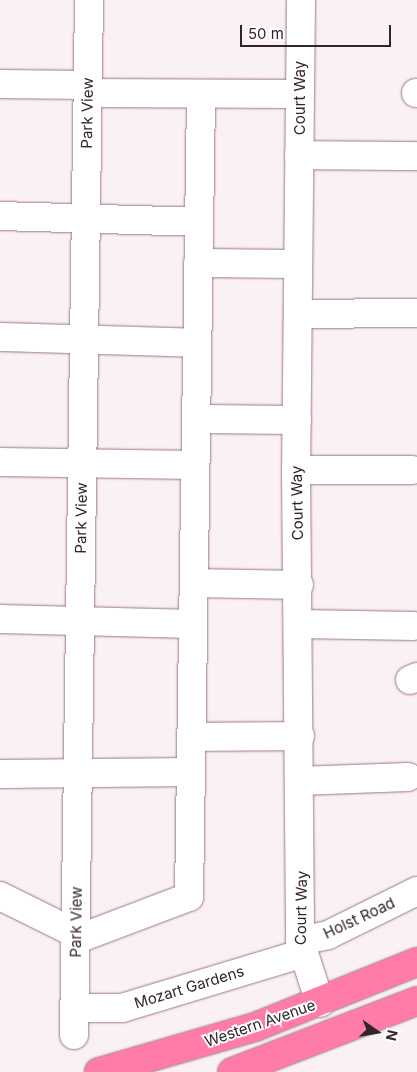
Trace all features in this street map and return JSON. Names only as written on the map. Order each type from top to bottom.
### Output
[{"type":"highway","name":"Western Avenue","points":[[99,1072],[255,1027],[320,1003],[417,962]]},
{"type":"highway","points":[[232,1072],[417,1001]]},
{"type":"street","name":"Park View","points":[[74,1035],[88,0]]},
{"type":"street","name":"Court Way","points":[[301,0],[296,470],[300,624],[301,948],[320,1003]]},
{"type":"street","points":[[0,84],[201,95],[300,94]]},
{"type":"street","points":[[0,896],[75,936],[189,897],[201,95]]},
{"type":"street","points":[[299,155],[417,156]]},
{"type":"street","points":[[0,216],[199,222]]},
{"type":"street","points":[[198,263],[298,264]]},
{"type":"street","points":[[298,314],[416,313]]},
{"type":"street","points":[[0,337],[197,343]]},
{"type":"street","points":[[196,419],[297,420]]},
{"type":"street","points":[[0,462],[195,465]]},
{"type":"street","points":[[296,470],[412,470]]},
{"type":"street","points":[[194,584],[298,585]]},
{"type":"street","points":[[0,619],[193,624]]},
{"type":"street","points":[[300,624],[412,626]]},
{"type":"street","points":[[192,737],[300,736]]},
{"type":"street","points":[[0,774],[78,776],[191,772]]},
{"type":"street","points":[[299,781],[408,777]]},
{"type":"street","name":"Holst Road","points":[[301,948],[417,890]]},
{"type":"street","name":"Mozart Gardens","points":[[75,1008],[122,1008],[301,948]]}]
